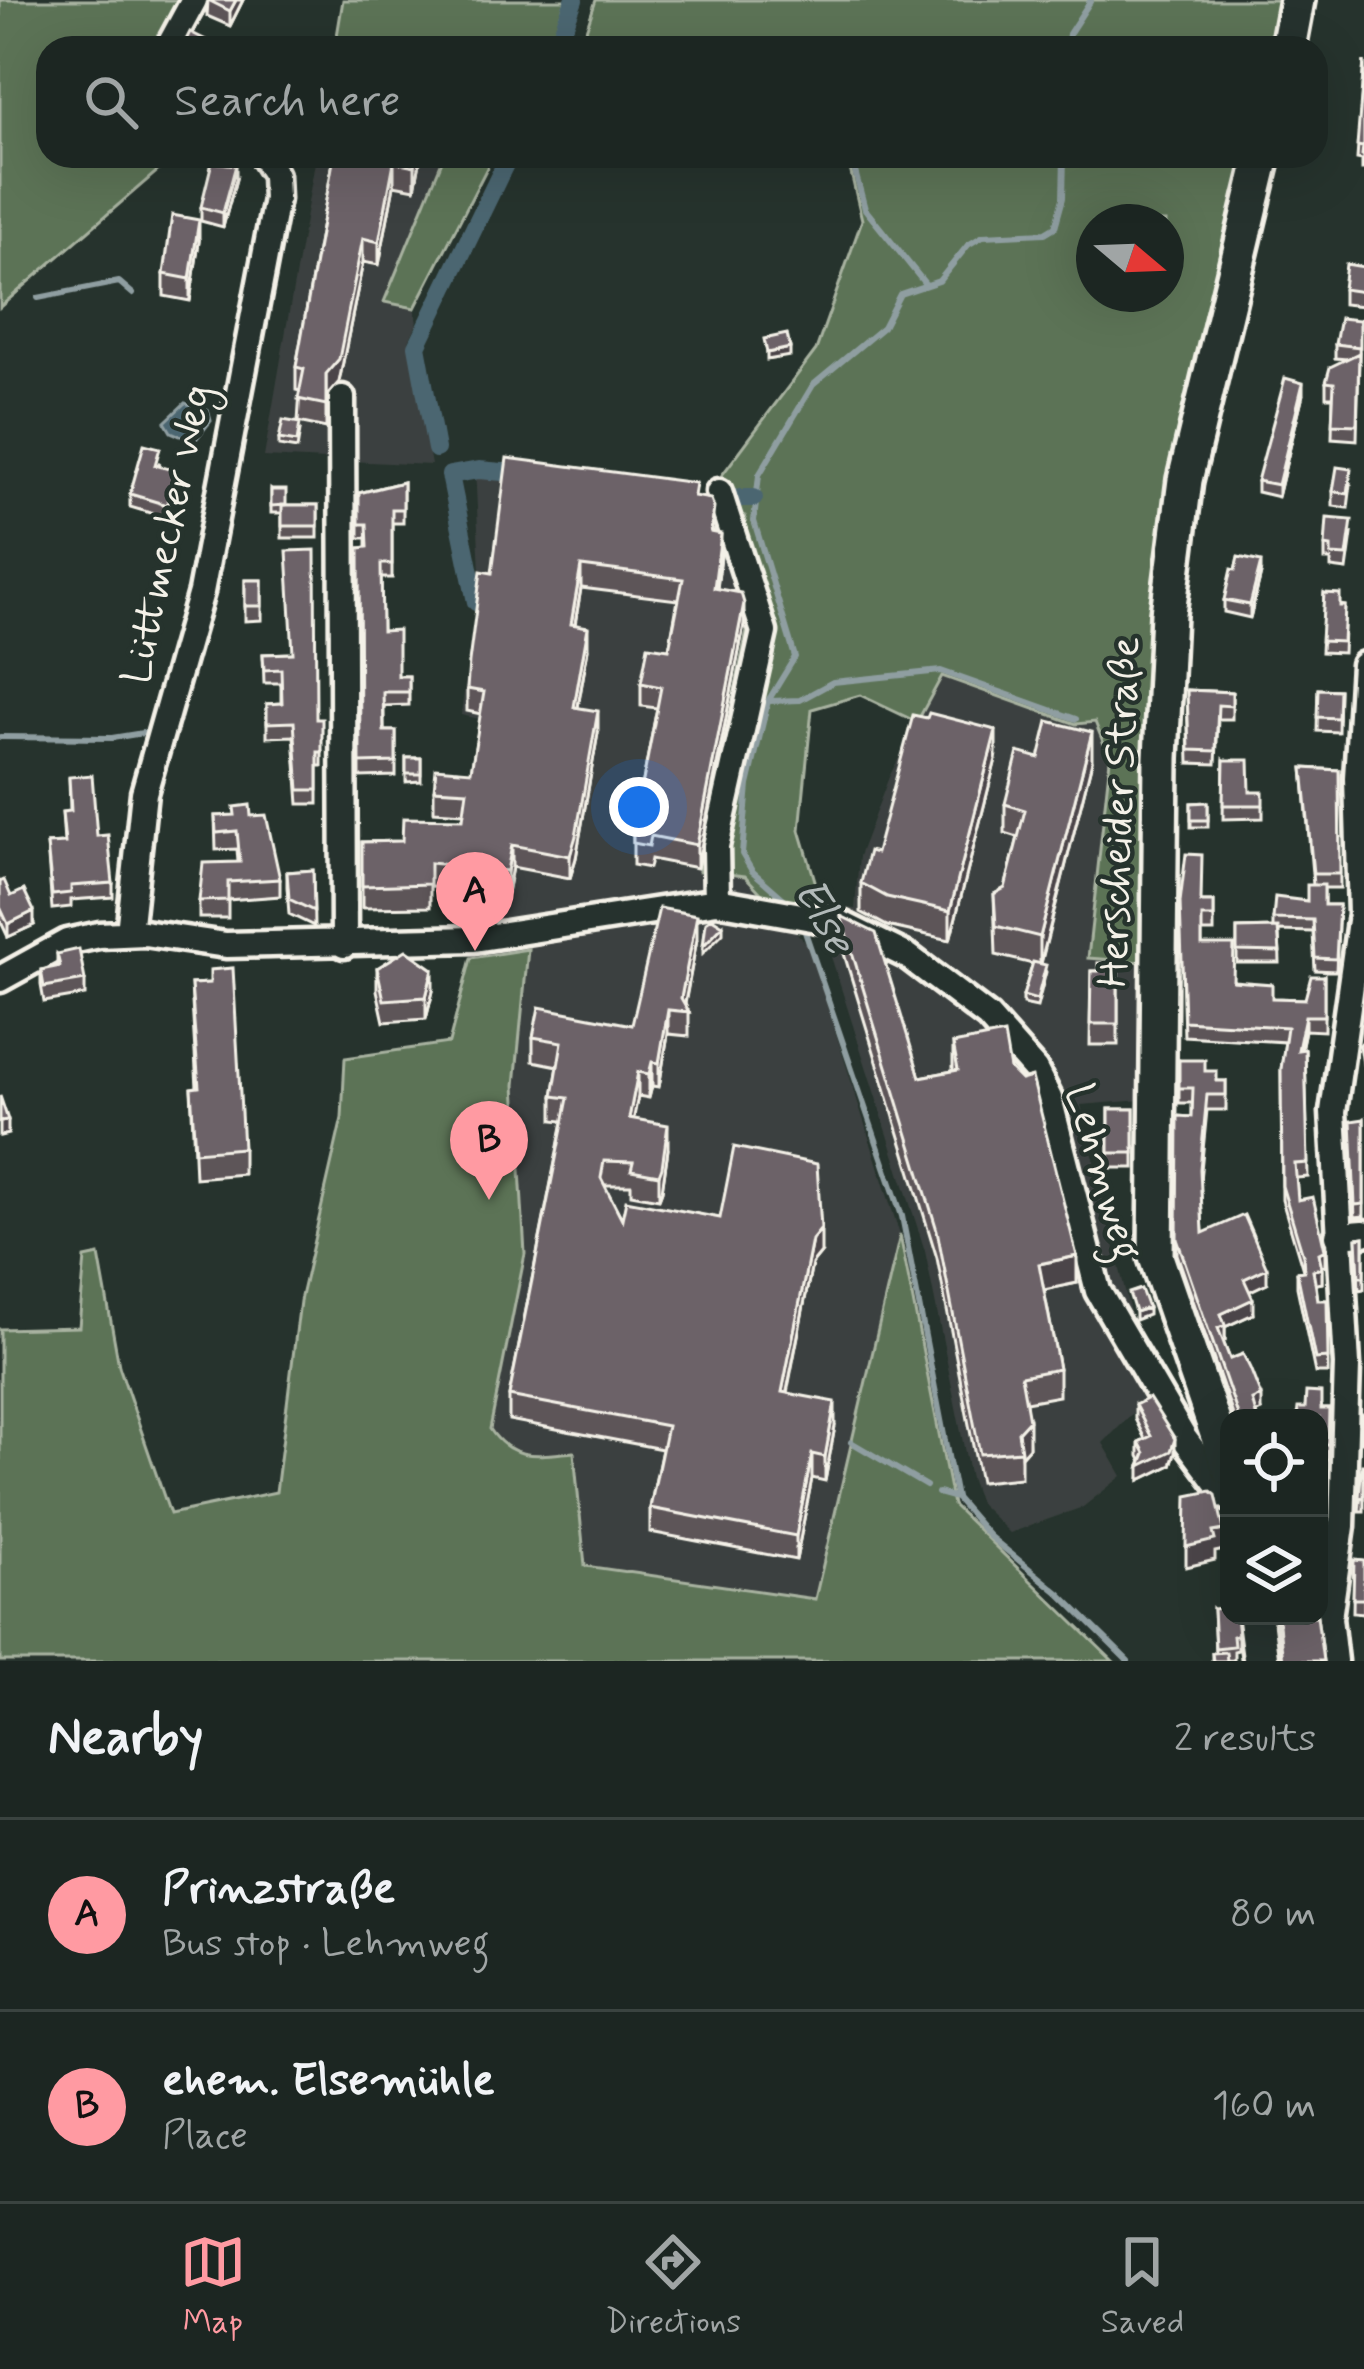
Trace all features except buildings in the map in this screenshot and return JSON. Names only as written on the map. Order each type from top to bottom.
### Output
[{"type":"main road","points":[[1290,36],[1297,0]]},
{"type":"main road","name":"Herscheider Straße","points":[[1220,1442],[1156,1258],[1161,738],[1168,614],[1185,480],[1260,168]]},
{"type":"main road","points":[[1256,1625],[1261,1661]]},
{"type":"street","points":[[174,36],[194,0]]},
{"type":"street","name":"Lüttmecker Weg","points":[[137,933],[144,793],[201,592],[276,200],[271,168]]},
{"type":"street","points":[[342,398],[344,945]]},
{"type":"street","points":[[717,901],[716,846],[764,632],[719,492]]},
{"type":"street","points":[[1328,1588],[1342,1526],[1347,1365],[1333,1112],[1361,914],[1357,778],[1364,665]]},
{"type":"street","name":"Lehmweg","points":[[0,979],[68,942],[137,933],[183,940],[344,945],[474,939],[717,901],[758,906],[780,916],[819,920],[867,934],[922,966],[988,1016],[1035,1070],[1049,1098],[1100,1295],[1184,1438],[1220,1486]]},
{"type":"street","points":[[1338,1235],[1364,1232]]},
{"type":"street","points":[[1328,1613],[1334,1661]]},
{"type":"shaded area","points":[[314,168],[439,168],[384,301],[415,308],[417,324],[409,341],[431,465],[264,457]]},
{"type":"shaded area","points":[[475,466],[691,492],[745,515],[750,616],[721,875],[745,876],[808,945],[900,1235],[815,1600],[585,1566],[574,1452],[525,1456],[503,1449],[490,1430],[525,1254],[515,1085],[528,950],[471,958],[472,895],[451,892],[480,719],[461,715],[480,572]]},
{"type":"shaded area","points":[[942,676],[1076,724],[1095,721],[1110,759],[1088,957],[1142,962],[1142,1100],[1081,1105],[1150,1396],[1103,1443],[1122,1476],[1083,1507],[1010,1533],[979,1503],[970,1478],[925,1251],[827,944],[822,904],[855,909],[859,856],[889,777]]},
{"type":"green space","points":[[0,0],[189,0],[172,36],[36,36],[36,168],[161,168],[0,307]]},
{"type":"green space","points":[[343,0],[566,0],[553,36],[337,36]]},
{"type":"green space","points":[[596,0],[1287,0],[1279,36],[584,36]]},
{"type":"green space","points":[[439,168],[487,168],[415,308],[384,302]]},
{"type":"green space","points":[[850,168],[1250,168],[1150,740],[1142,962],[1088,958],[1110,759],[1095,722],[1076,724],[942,676],[917,722],[860,695],[812,709],[800,830],[822,904],[773,906],[745,876],[699,871],[750,616],[745,516],[739,515],[719,479],[816,350],[862,220]]},
{"type":"green space","points":[[528,949],[515,1085],[525,1254],[490,1429],[517,1452],[574,1452],[585,1566],[815,1599],[900,1235],[953,1505],[1113,1661],[0,1661],[0,1329],[79,1327],[85,1258],[99,1255],[119,1366],[170,1514],[276,1492],[300,1301],[342,1118],[345,1058],[449,1043],[471,958]]},
{"type":"water","points":[[185,403],[208,410],[211,421],[194,442],[171,432],[165,422]]},
{"type":"waterway","points":[[560,36],[574,0]]},
{"type":"waterway","name":"Else","points":[[1069,36],[1091,0]]},
{"type":"waterway","points":[[436,449],[417,346],[503,168]]},
{"type":"waterway","points":[[854,168],[865,209],[926,285]]},
{"type":"waterway","name":"Else","points":[[792,906],[752,871],[742,854],[748,785],[768,701],[795,657],[754,521],[759,475],[813,385],[883,327],[900,294],[939,281],[968,245],[983,236],[1045,233],[1055,227],[1063,198],[1064,168]]},
{"type":"waterway","points":[[38,298],[119,282],[133,294]]},
{"type":"waterway","points":[[476,602],[450,475],[479,470],[525,474]]},
{"type":"waterway","points":[[736,498],[754,498]]},
{"type":"waterway","points":[[178,630],[193,573]]},
{"type":"waterway","points":[[770,701],[800,700],[833,682],[941,671],[1076,719]]},
{"type":"waterway","points":[[0,737],[112,738],[149,732],[153,718]]},
{"type":"waterway","name":"Else","points":[[802,923],[902,1216],[956,1498],[989,1536],[1059,1593],[1128,1661]]},
{"type":"waterway","points":[[851,1442],[926,1486]]},
{"type":"waterway","points":[[938,1493],[956,1498]]},
{"type":"place","name":"Prinzstraße","points":[[475,951]]},
{"type":"place","name":"ehem. Elsemühle","points":[[489,1200]]}]
